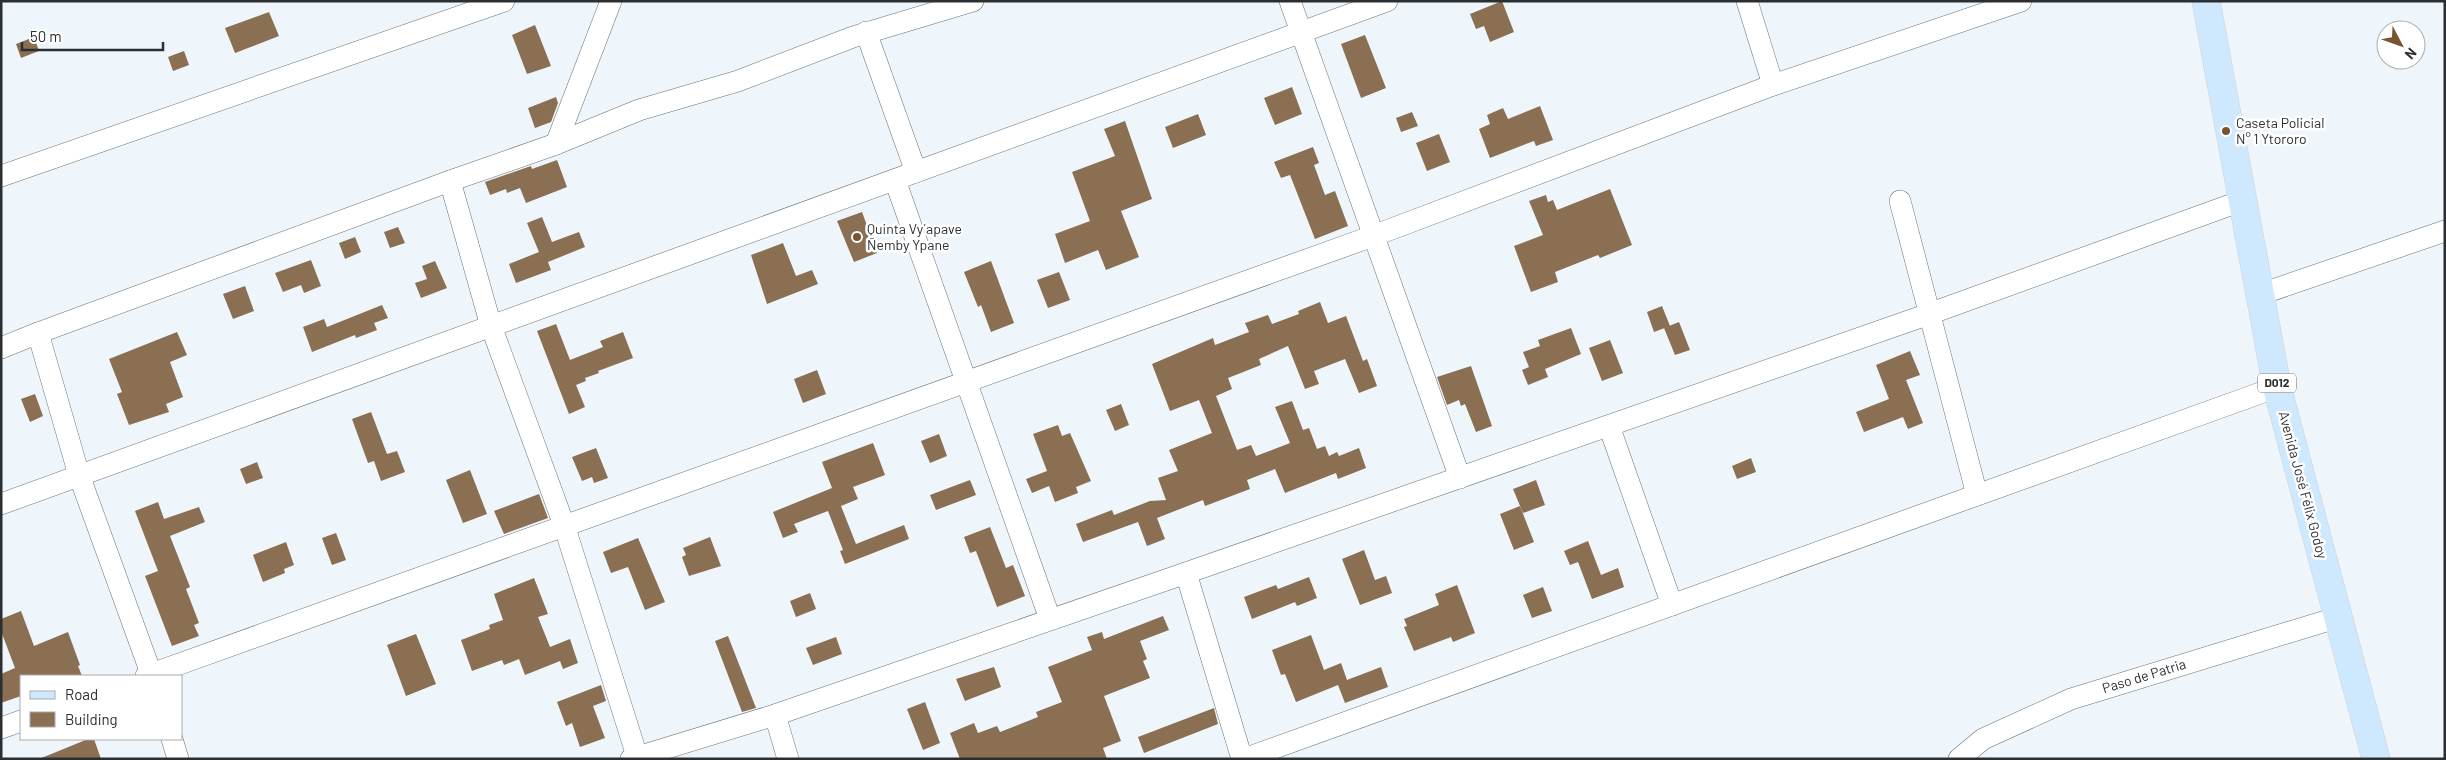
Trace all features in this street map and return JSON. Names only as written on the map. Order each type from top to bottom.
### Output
[{"type":"main road","name":"Avenida José Félix Godoy","points":[[2206,1],[2278,387],[2376,759]]},
{"type":"street","points":[[1,176],[504,1]]},
{"type":"street","points":[[556,144],[611,1]]},
{"type":"street","points":[[1,348],[450,181],[556,144],[639,110],[738,81],[866,32],[973,1]]},
{"type":"street","points":[[1290,1],[1460,478]]},
{"type":"street","points":[[1,504],[1387,1]]},
{"type":"street","points":[[1747,1],[1773,85]]},
{"type":"street","points":[[153,675],[564,525],[968,383],[1373,236],[1773,85],[2021,1]]},
{"type":"street","points":[[866,32],[916,172]]},
{"type":"street","points":[[896,180],[1050,619]]},
{"type":"street","points":[[450,181],[492,326],[564,525],[634,758],[776,714],[1186,573],[1929,314],[2244,200]]},
{"type":"street","points":[[1900,201],[1977,495]]},
{"type":"street","points":[[2261,294],[2445,231]]},
{"type":"street","points":[[38,334],[79,475],[150,675]]},
{"type":"street","points":[[1186,573],[1243,759],[2278,387]]},
{"type":"street","points":[[1609,426],[1672,605]]},
{"type":"street","name":"Paso de Patria","points":[[1960,759],[1983,739],[2071,698],[2339,617]]},
{"type":"street","points":[[776,714],[788,759]]},
{"type":"street","points":[[1,728],[20,721]]},
{"type":"street","points":[[172,740],[178,759]]},
{"type":"building","points":[[1502,1],[1514,32],[1490,42],[1484,26],[1476,29],[1470,14]]},
{"type":"building","points":[[269,12],[279,36],[235,53],[225,28]]},
{"type":"building","points":[[535,25],[551,66],[527,74],[512,35]]},
{"type":"building","points":[[1365,35],[1386,88],[1361,98],[1341,44]]},
{"type":"building","points":[[34,37],[39,51],[21,58],[16,44]]},
{"type":"building","points":[[184,51],[189,65],[173,71],[168,57]]},
{"type":"building","points":[[1292,87],[1302,114],[1275,125],[1264,98]]},
{"type":"building","points":[[556,97],[558,103],[551,122],[535,128],[528,108]]},
{"type":"building","points":[[1540,106],[1553,140],[1536,146],[1534,141],[1490,158],[1479,129],[1490,124],[1487,115],[1503,108],[1508,119]]},
{"type":"building","points":[[1412,112],[1418,126],[1401,132],[1396,118]]},
{"type":"building","points":[[1198,114],[1206,135],[1173,148],[1165,127]]},
{"type":"building","points":[[1125,121],[1152,199],[1121,211],[1139,257],[1106,270],[1098,250],[1065,263],[1055,234],[1090,221],[1072,172],[1115,156],[1104,129]]},
{"type":"building","points":[[1439,134],[1450,162],[1427,171],[1416,143]]},
{"type":"building","points":[[1313,147],[1319,163],[1314,165],[1325,195],[1335,191],[1348,226],[1315,239],[1290,175],[1281,178],[1274,162]]},
{"type":"building","points":[[557,160],[567,187],[526,203],[520,188],[507,193],[506,189],[490,195],[485,182],[531,166],[532,169]]},
{"type":"building","points":[[1610,189],[1632,245],[1600,258],[1598,255],[1555,272],[1558,282],[1531,292],[1514,246],[1543,235],[1529,201],[1546,195],[1548,202],[1553,200],[1557,210]]},
{"type":"building","name":"Quinta Vy´apave Ñemby Ypane","points":[[862,212],[877,253],[854,262],[837,221]]},
{"type":"building","points":[[542,217],[552,242],[579,232],[585,247],[548,262],[551,270],[516,283],[509,264],[539,252],[527,223]]},
{"type":"building","points":[[398,227],[405,243],[390,248],[384,232]]},
{"type":"building","points":[[355,237],[361,252],[345,259],[339,243]]},
{"type":"building","points":[[783,243],[796,276],[812,270],[818,284],[767,304],[751,255]]},
{"type":"building","points":[[311,260],[321,286],[304,293],[301,285],[283,292],[275,273]]},
{"type":"building","points":[[435,261],[447,288],[421,298],[415,283],[427,279],[422,266]]},
{"type":"building","points":[[991,261],[1014,323],[991,332],[981,305],[978,307],[964,272]]},
{"type":"building","points":[[1059,272],[1070,300],[1048,308],[1037,280]]},
{"type":"building","points":[[245,286],[254,311],[233,319],[223,294]]},
{"type":"building","points":[[1320,302],[1328,323],[1346,316],[1363,361],[1367,359],[1377,386],[1359,393],[1345,359],[1314,371],[1319,384],[1305,389],[1288,346],[1259,359],[1261,365],[1228,378],[1232,389],[1216,396],[1237,450],[1251,445],[1256,456],[1290,443],[1275,407],[1292,401],[1303,430],[1309,428],[1317,449],[1325,446],[1329,456],[1337,452],[1339,456],[1359,448],[1366,468],[1338,479],[1336,473],[1285,493],[1275,469],[1247,480],[1250,489],[1205,506],[1203,500],[1157,518],[1165,539],[1147,546],[1138,522],[1083,542],[1076,524],[1112,510],[1114,515],[1150,501],[1166,500],[1158,478],[1178,471],[1169,450],[1212,433],[1199,400],[1170,411],[1152,364],[1213,338],[1215,345],[1249,332],[1245,323],[1268,315],[1272,324],[1299,314],[1298,311]]},
{"type":"building","points":[[382,305],[388,318],[374,323],[377,330],[356,338],[355,335],[312,352],[303,327],[324,319],[327,327]]},
{"type":"building","points":[[1662,306],[1670,326],[1654,332],[1647,312]]},
{"type":"building","points":[[1679,322],[1690,350],[1675,355],[1664,328]]},
{"type":"building","points":[[556,324],[570,360],[603,347],[600,341],[623,332],[633,358],[598,371],[599,373],[585,378],[586,381],[576,385],[585,407],[569,414],[537,331]]},
{"type":"building","points":[[1571,328],[1581,354],[1545,369],[1548,377],[1528,385],[1522,370],[1529,367],[1523,352],[1540,346],[1538,340]]},
{"type":"building","points":[[177,332],[187,355],[170,362],[183,397],[166,404],[169,412],[129,425],[117,394],[122,392],[109,359]]},
{"type":"building","points":[[1610,340],[1623,373],[1602,381],[1589,348]]},
{"type":"building","points":[[1910,351],[1920,375],[1906,380],[1923,423],[1908,429],[1903,417],[1864,432],[1856,412],[1889,399],[1876,365]]},
{"type":"building","points":[[1471,366],[1492,426],[1476,432],[1465,404],[1461,406],[1459,400],[1447,405],[1437,377]]},
{"type":"building","points":[[817,370],[826,394],[803,403],[794,379]]},
{"type":"building","points":[[35,394],[43,416],[30,422],[21,399]]},
{"type":"building","points":[[1121,404],[1129,425],[1115,431],[1106,410]]},
{"type":"building","points":[[371,412],[387,454],[397,451],[405,472],[381,481],[374,461],[368,463],[352,419]]},
{"type":"building","points":[[1058,425],[1062,436],[1070,433],[1091,481],[1076,487],[1078,493],[1055,502],[1049,486],[1032,493],[1026,479],[1047,471],[1033,434]]},
{"type":"building","points":[[939,434],[947,456],[930,463],[921,441]]},
{"type":"building","points":[[873,443],[885,475],[853,487],[858,499],[841,506],[856,544],[904,525],[909,539],[845,564],[840,551],[843,550],[828,511],[794,524],[798,532],[783,538],[773,512],[832,488],[822,462]]},
{"type":"building","points":[[596,448],[608,478],[594,483],[592,477],[582,481],[572,457]]},
{"type":"building","points":[[1751,458],[1756,472],[1737,479],[1732,466]]},
{"type":"building","points":[[257,462],[263,478],[246,484],[240,469]]},
{"type":"building","points":[[470,470],[487,514],[463,523],[446,480]]},
{"type":"building","points":[[970,480],[976,495],[936,510],[930,495]]},
{"type":"building","points":[[1536,480],[1545,505],[1523,513],[1513,489]]},
{"type":"building","points":[[539,494],[548,518],[504,534],[494,511]]},
{"type":"building","points":[[158,502],[164,519],[199,507],[205,522],[170,536],[190,587],[186,589],[199,623],[194,625],[199,636],[172,646],[145,576],[158,571],[135,511]]},
{"type":"building","points":[[1520,506],[1534,542],[1514,550],[1500,514]]},
{"type":"building","points":[[990,527],[1006,568],[1013,565],[1025,596],[997,607],[976,551],[970,553],[964,537]]},
{"type":"building","points":[[336,533],[346,560],[332,565],[322,538]]},
{"type":"building","points":[[710,537],[721,566],[689,576],[682,557],[686,555],[683,548]]},
{"type":"building","points":[[638,538],[665,602],[645,610],[628,567],[611,573],[603,552]]},
{"type":"building","points":[[1588,541],[1601,575],[1618,568],[1624,587],[1592,599],[1578,562],[1570,565],[1564,551]]},
{"type":"building","points":[[286,542],[294,565],[284,569],[285,573],[263,582],[253,555]]},
{"type":"building","points":[[1364,550],[1375,580],[1386,576],[1392,593],[1360,605],[1342,559]]},
{"type":"building","points":[[1309,577],[1317,598],[1297,606],[1295,602],[1252,619],[1244,597],[1276,585],[1278,589]]},
{"type":"building","points":[[534,578],[548,614],[538,617],[550,647],[570,639],[578,663],[563,669],[560,661],[525,675],[519,659],[504,665],[502,660],[472,671],[461,640],[490,629],[489,625],[503,620],[494,594]]},
{"type":"building","points":[[1457,585],[1475,633],[1453,642],[1451,637],[1414,651],[1404,627],[1407,626],[1404,619],[1439,605],[1435,594]]},
{"type":"building","points":[[1543,587],[1552,611],[1532,618],[1523,595]]},
{"type":"building","points":[[810,593],[816,609],[796,617],[790,601]]},
{"type":"building","points":[[21,611],[34,646],[68,632],[82,675],[20,675],[20,696],[1,703],[1,674],[15,668],[1,631],[1,619]]},
{"type":"building","points":[[1163,616],[1169,630],[1140,641],[1147,659],[1143,661],[1150,678],[1104,696],[1121,741],[1103,748],[1107,759],[960,759],[950,733],[974,723],[978,733],[997,726],[1000,732],[1038,717],[1036,712],[1062,702],[1048,667],[1092,650],[1087,637],[1102,632],[1104,639]]},
{"type":"building","points":[[416,634],[436,684],[406,696],[387,645]]},
{"type":"building","points":[[1311,635],[1324,670],[1341,663],[1347,680],[1381,667],[1388,687],[1345,703],[1338,685],[1296,702],[1285,674],[1281,675],[1272,650]]},
{"type":"building","points":[[728,636],[756,708],[742,712],[715,641]]},
{"type":"building","points":[[836,637],[842,654],[813,665],[806,648]]},
{"type":"building","points":[[994,667],[1001,687],[965,701],[956,679]]},
{"type":"building","points":[[601,685],[606,701],[593,706],[605,738],[580,747],[572,723],[566,726],[557,702]]},
{"type":"building","points":[[925,702],[940,743],[923,750],[907,709]]},
{"type":"building","points":[[1214,708],[1218,724],[1144,753],[1138,737]]},
{"type":"building","points":[[86,740],[94,740],[101,759],[39,759]]},
{"type":"place","name":"Caseta Policial N° 1 Ytororo","points":[[2226,131]]},
{"type":"place","name":"Quinta Vy´apave Ñemby Ypane","points":[[857,237]]}]
